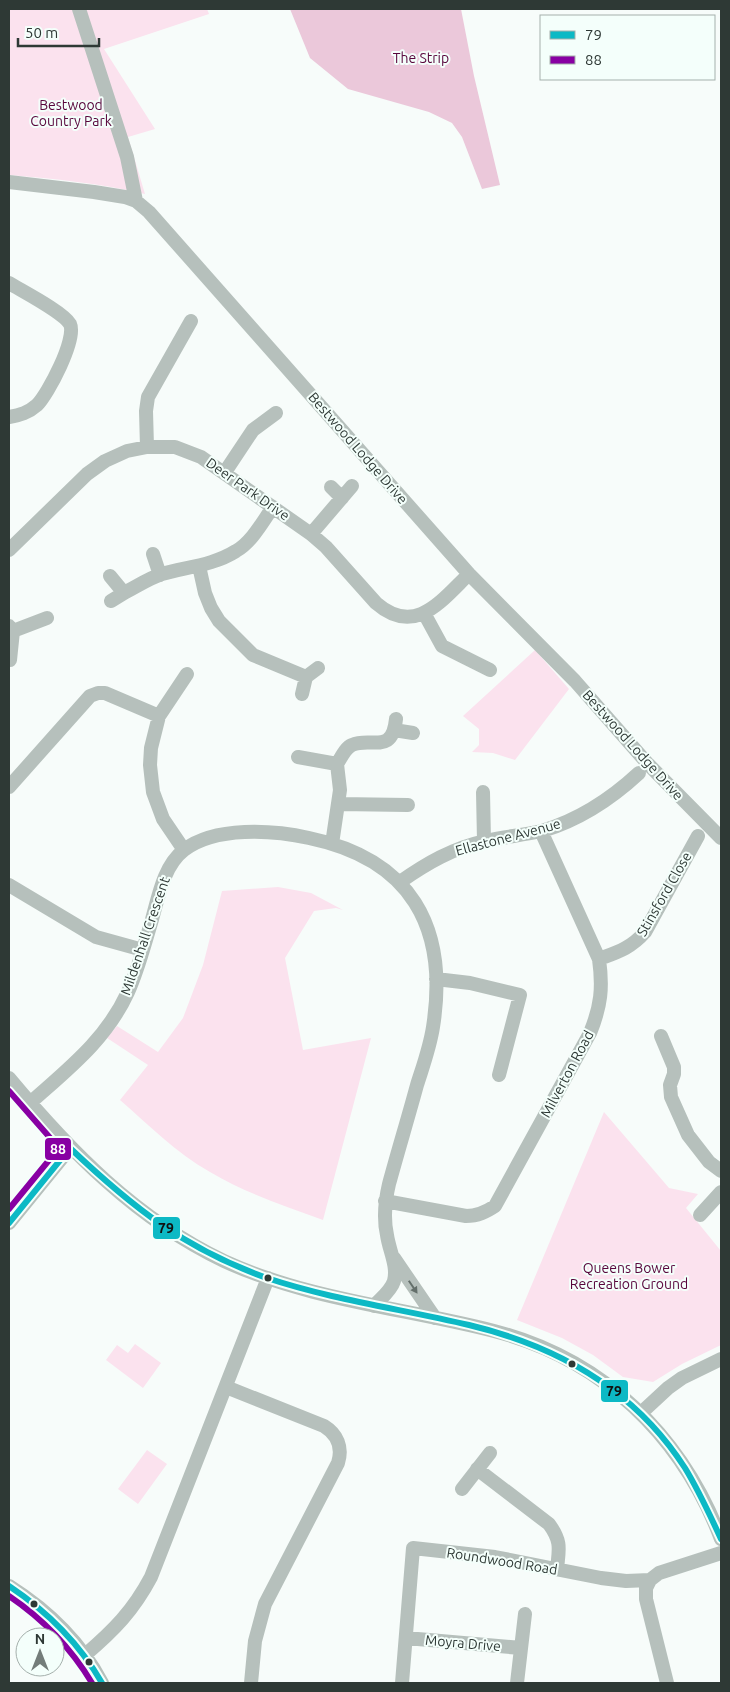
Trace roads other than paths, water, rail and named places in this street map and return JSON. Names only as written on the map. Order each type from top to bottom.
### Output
[{"type":"street","points":[[79,9],[127,157],[136,201]]},
{"type":"street","points":[[9,182],[94,192],[125,197],[136,201]]},
{"type":"street","name":"Bestwood Lodge Drive","points":[[136,201],[155,219],[469,574],[575,681],[648,764],[721,838]]},
{"type":"street","points":[[9,283],[62,316],[70,325],[72,336],[44,396],[26,413],[9,417]]},
{"type":"street","points":[[147,447],[146,411],[148,397],[171,344],[191,321]]},
{"type":"street","points":[[225,472],[253,430],[276,413]]},
{"type":"street","name":"Deer Park Drive","points":[[9,550],[87,474],[106,461],[127,451],[147,447],[175,448],[201,457],[225,472],[311,534],[326,547],[384,610],[395,615],[406,617],[424,613],[439,603],[469,574]]},
{"type":"street","points":[[331,486],[342,498]]},
{"type":"street","points":[[311,534],[352,486]]},
{"type":"street","points":[[111,601],[160,575],[219,560],[238,551],[250,539],[273,506]]},
{"type":"street","points":[[153,554],[160,575]]},
{"type":"street","points":[[199,566],[214,626],[253,655],[306,677]]},
{"type":"street","points":[[110,576],[124,593]]},
{"type":"street","points":[[424,613],[442,646],[490,670]]},
{"type":"street","points":[[10,660],[11,628],[47,618]]},
{"type":"street","points":[[470,660],[475,647]]},
{"type":"street","points":[[302,694],[306,677],[318,668]]},
{"type":"street","points":[[184,850],[163,819],[153,792],[150,765],[151,748],[159,716],[186,674]]},
{"type":"street","points":[[9,787],[90,696],[98,692],[105,693],[159,716]]},
{"type":"street","points":[[332,844],[340,804],[337,764],[350,746],[376,744],[390,737],[395,724],[413,733]]},
{"type":"street","points":[[298,757],[337,764]]},
{"type":"street","name":"Ellastone Avenue","points":[[400,882],[426,864],[462,847],[484,841],[541,831],[577,817],[616,794],[639,773]]},
{"type":"street","points":[[340,804],[394,798],[408,805]]},
{"type":"street","points":[[484,841],[488,799]]},
{"type":"street","name":"Milverton Road","points":[[385,1201],[466,1216],[475,1216],[495,1206],[590,1033],[598,1013],[601,996],[602,978],[599,959],[541,831]]},
{"type":"street","name":"Mildenhall Crescent","points":[[30,1104],[84,1056],[106,1029],[128,992],[166,874],[174,860],[184,850],[202,840],[242,833],[267,832],[290,834],[332,844],[372,860],[386,869],[400,882],[421,912],[432,945],[436,979],[435,1012],[429,1045],[388,1184],[385,1201],[384,1219],[395,1273],[394,1282],[392,1287],[374,1306]]},
{"type":"street","name":"Stinsford Close","points":[[599,959],[626,949],[637,941],[644,932],[698,836]]},
{"type":"street","points":[[9,885],[96,936],[143,950]]},
{"type":"street","points":[[436,979],[470,983],[520,994],[499,1075]]},
{"type":"street","points":[[661,1036],[674,1067],[674,1074],[670,1085],[672,1097],[688,1135],[708,1162],[721,1171]]},
{"type":"street","points":[[9,1078],[70,1148],[109,1186],[168,1230],[225,1261],[268,1278],[306,1290],[495,1331],[521,1339],[578,1365],[602,1381],[641,1413],[674,1450],[701,1493],[721,1539]]},
{"type":"street","points":[[9,1223],[70,1148]]},
{"type":"street","points":[[700,1214],[721,1192]]},
{"type":"street","name":"Mildenhall Crescent","points":[[392,1256],[435,1318]]},
{"type":"street","points":[[85,1655],[113,1631],[142,1595],[151,1577],[268,1278]]},
{"type":"street","points":[[641,1413],[682,1378],[721,1359]]},
{"type":"street","points":[[226,1387],[324,1426],[336,1436],[340,1450],[338,1462],[266,1604],[256,1641],[251,1683]]},
{"type":"street","points":[[462,1489],[490,1453]]},
{"type":"street","points":[[478,1469],[549,1524],[557,1535],[559,1549],[557,1570]]},
{"type":"street","name":"Roundwood Road","points":[[402,1683],[413,1548],[495,1557],[557,1570],[626,1581],[650,1580],[659,1574],[721,1553]]},
{"type":"street","points":[[650,1580],[646,1588],[646,1599],[667,1683]]},
{"type":"street","points":[[9,1586],[24,1595],[70,1638],[85,1655],[102,1683]]},
{"type":"street","name":"Moyra Drive","points":[[517,1683],[525,1614]]},
{"type":"street","name":"Moyra Drive","points":[[406,1638],[521,1648]]},
{"type":"park label","name":"The Strip","points":[[421,58]]},
{"type":"park label","name":"Bestwood Country Park","points":[[71,114]]},
{"type":"park label","name":"Queens Bower Recreation Ground","points":[[629,1276]]}]
